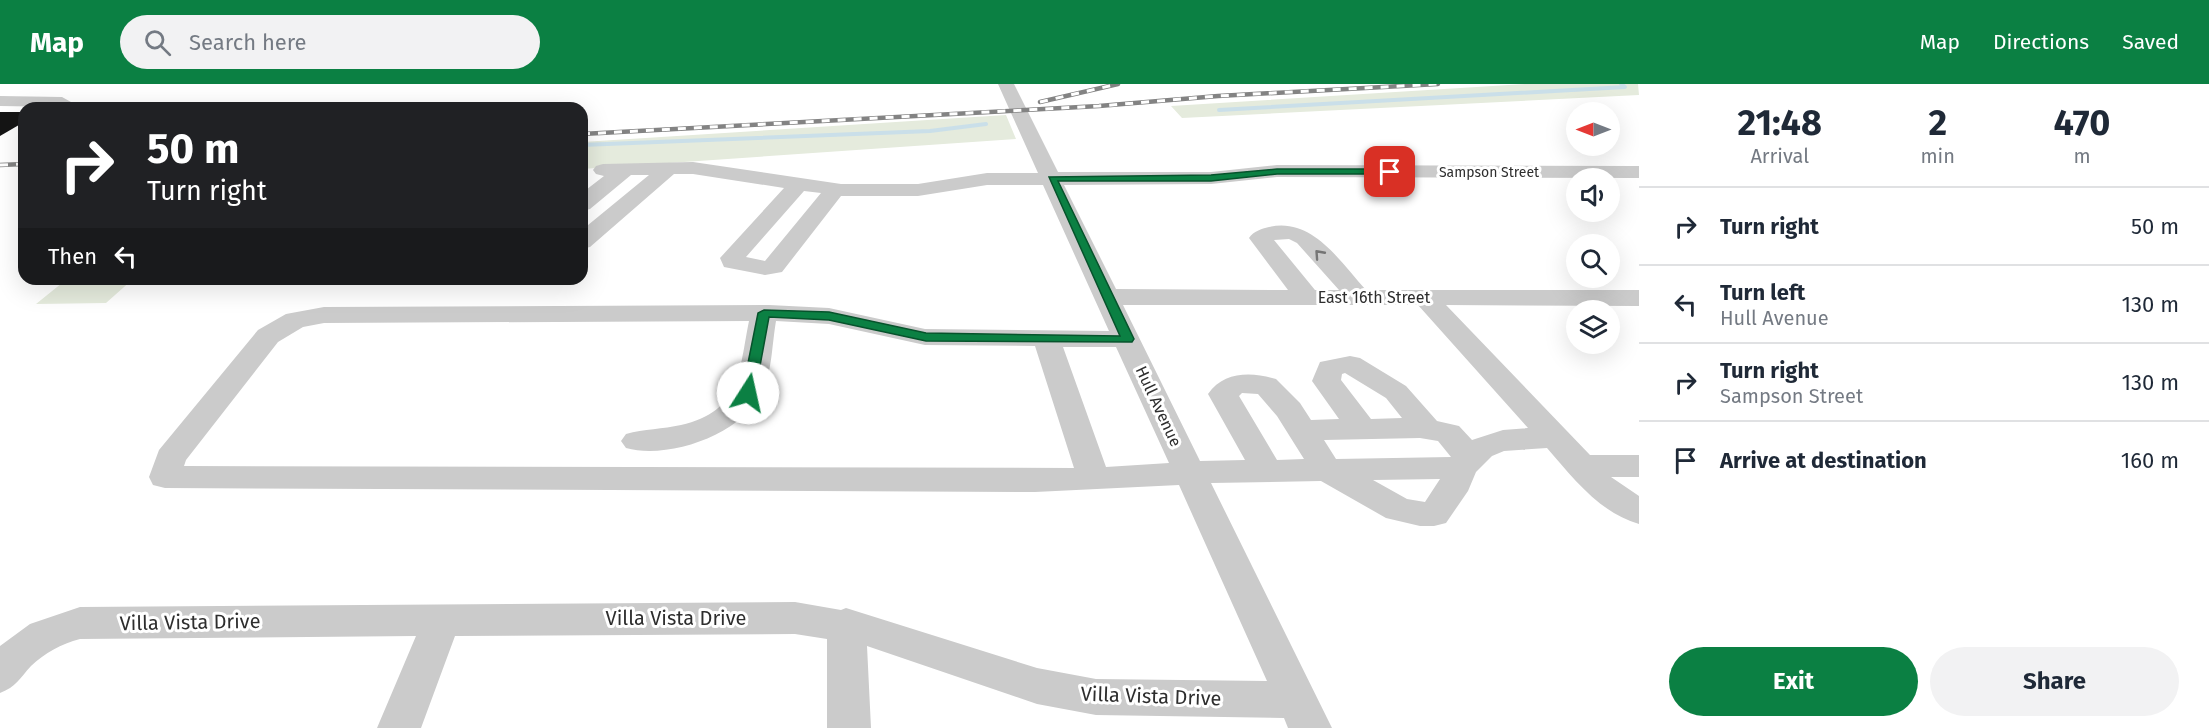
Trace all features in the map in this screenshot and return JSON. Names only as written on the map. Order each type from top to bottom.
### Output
[{"type":"street","points":[[0,95],[39,84]]},
{"type":"street","name":"Hull Avenue","points":[[1014,86],[1052,179],[1303,714]]},
{"type":"street","points":[[0,101],[62,102]]},
{"type":"street","points":[[588,237],[669,168]]},
{"type":"street","name":"Sampson Street","points":[[603,170],[693,168],[835,189],[918,189],[987,179],[1211,178],[1277,171],[1639,172]]},
{"type":"street","points":[[588,199],[625,170]]},
{"type":"street","points":[[799,184],[732,258],[733,262],[765,268],[773,267],[835,189]]},
{"type":"street","points":[[1307,297],[1261,238],[1268,233],[1297,233],[1305,238],[1359,297]]},
{"type":"street","name":"East 16th Street","points":[[1108,297],[1639,298]]},
{"type":"street","points":[[1424,297],[1602,488],[1639,512]]},
{"type":"street","points":[[1128,339],[926,337],[829,316],[764,313],[324,315],[295,320],[268,336],[170,458],[165,477],[1094,479],[1190,472],[1327,470],[1465,463]]},
{"type":"street","points":[[637,441],[666,440],[699,431],[731,413],[748,393],[764,313]]},
{"type":"street","points":[[1046,338],[1094,479]]},
{"type":"street","points":[[1362,429],[1326,381],[1330,368],[1350,364],[1396,392],[1427,429]]},
{"type":"street","points":[[1268,471],[1224,394],[1235,384],[1266,385],[1302,430],[1327,470],[1398,508],[1420,514],[1434,514],[1451,491],[1465,463],[1495,440],[1555,438]]},
{"type":"street","points":[[1302,430],[1427,429],[1448,433],[1465,463]]},
{"type":"street","points":[[1582,466],[1639,466]]},
{"type":"street","name":"Villa Vista Drive","points":[[0,675],[15,655],[45,634],[80,623],[795,618],[846,624],[1036,686],[1096,697],[1303,714]]},
{"type":"street","points":[[399,728],[442,620]]},
{"type":"street","points":[[846,624],[849,728]]},
{"type":"shaded area","points":[[1525,84],[1638,84],[1639,95],[1182,118],[1171,106]]},
{"type":"shaded area","points":[[1006,115],[1016,139],[588,169],[588,142]]},
{"type":"shaded area","points":[[60,285],[126,285],[106,303],[36,304]]},
{"type":"building","points":[[0,112],[18,112],[18,126],[0,136]]},
{"type":"waterway","points":[[1219,110],[1625,87],[1621,84]]},
{"type":"waterway","points":[[588,145],[930,131],[986,124]]},
{"type":"railway","points":[[1040,102],[1118,84]]},
{"type":"railway","points":[[588,134],[1099,106],[1218,96],[1438,84]]},
{"type":"railway","points":[[0,165],[18,164]]},
{"type":"route","points":[[748,393],[764,313],[829,316],[926,337],[1128,339],[1052,179],[1211,178],[1277,171],[1390,172]]}]
